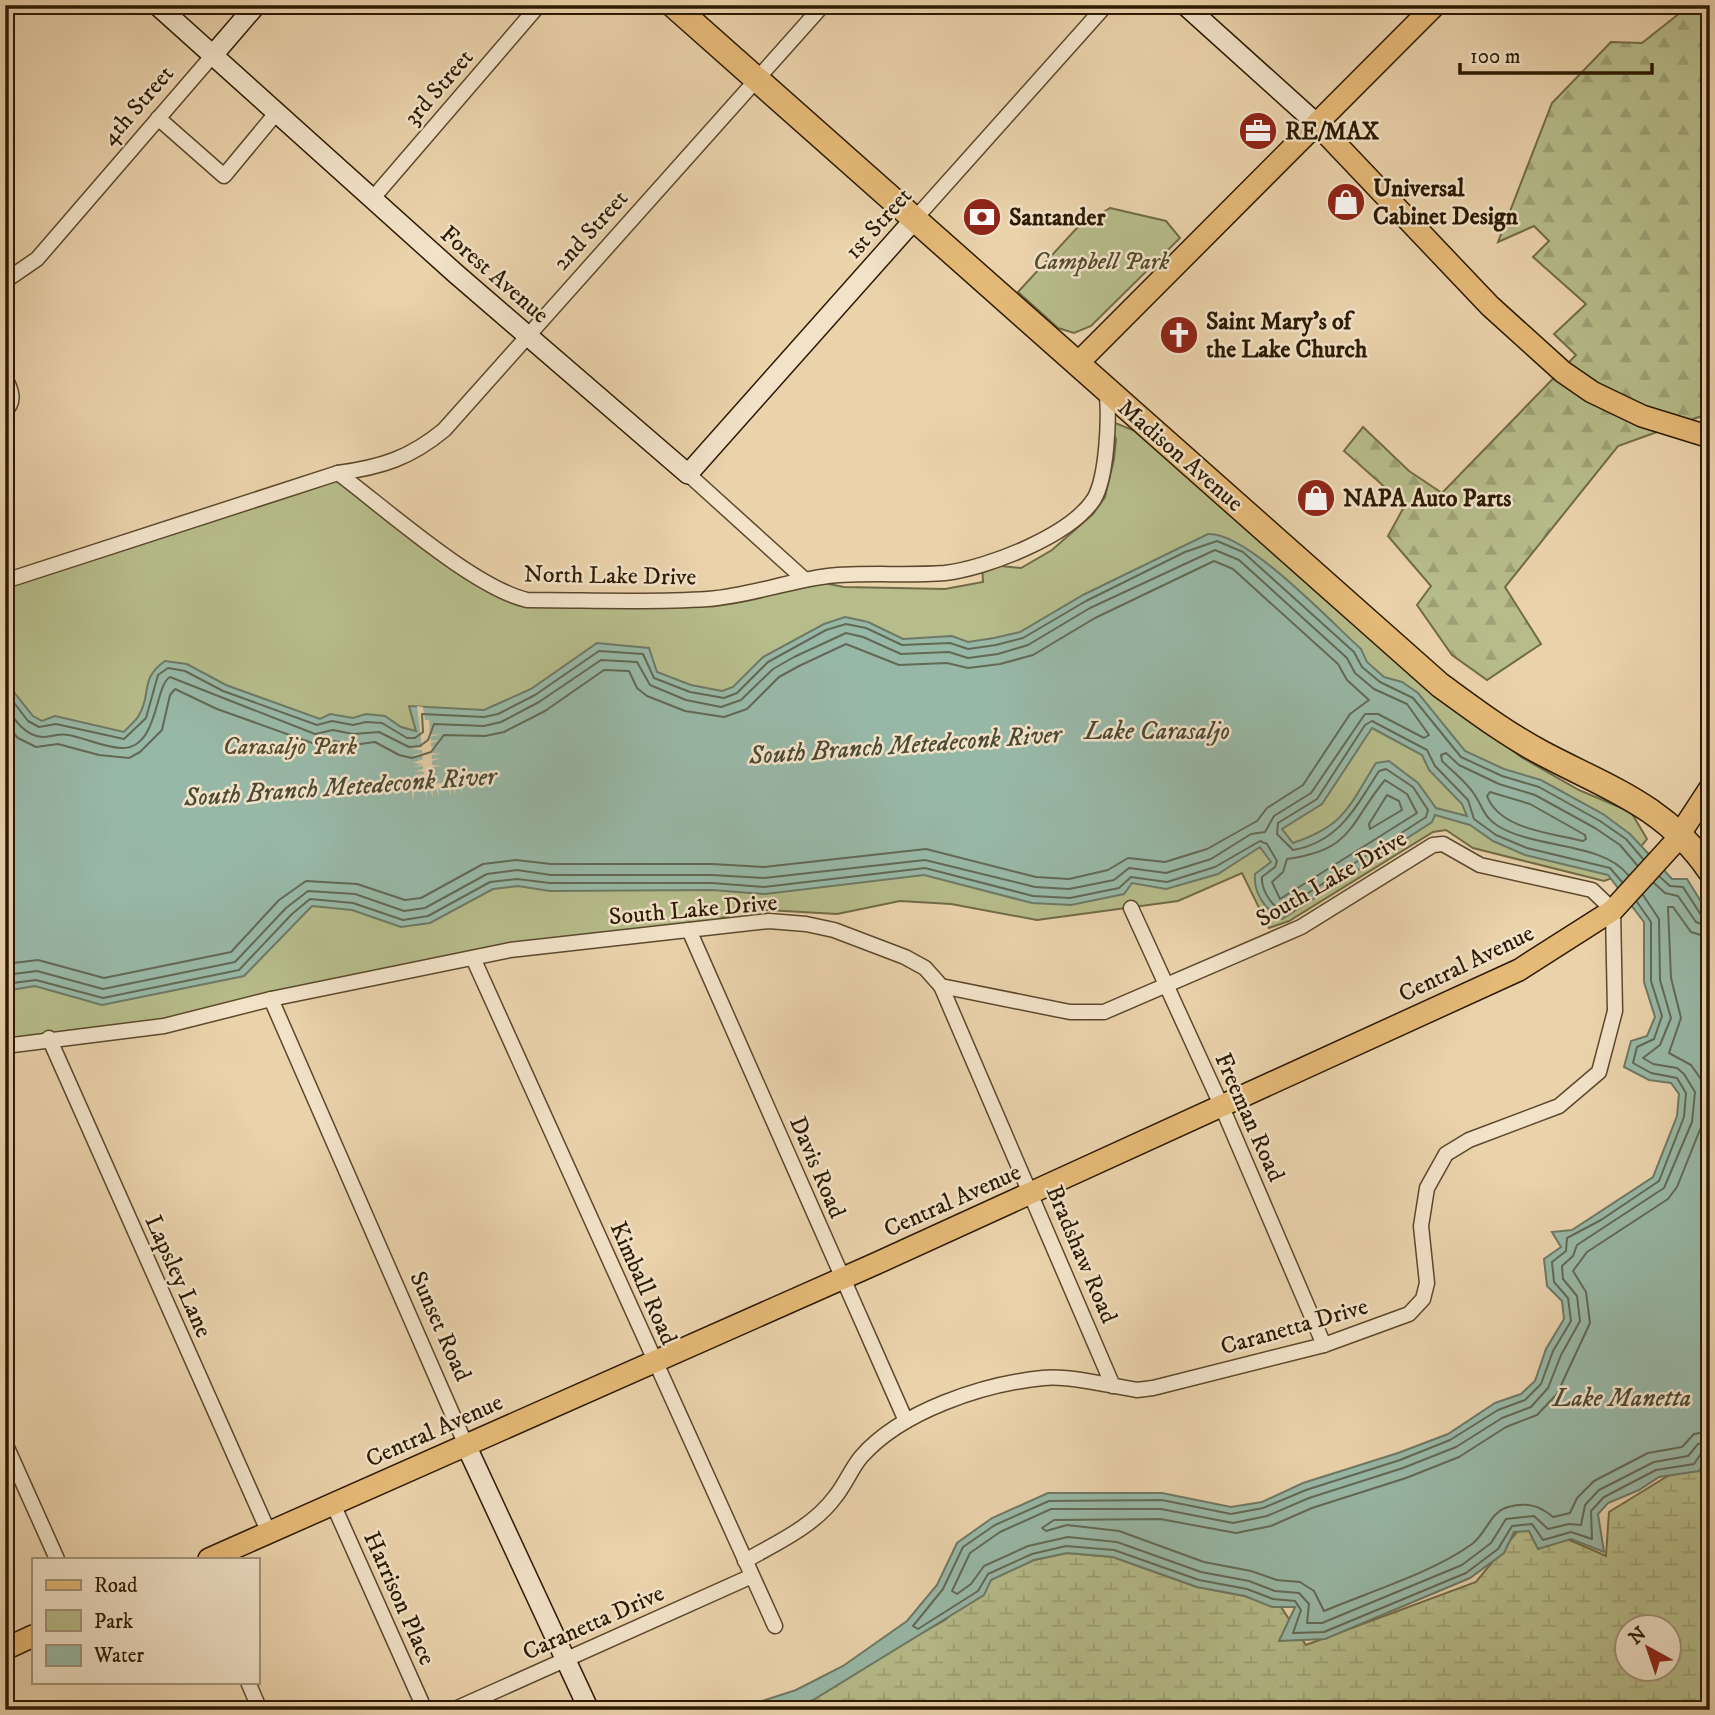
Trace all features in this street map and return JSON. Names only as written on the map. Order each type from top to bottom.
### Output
[{"type":"highway","name":"Madison Avenue","points":[[673,5],[913,221],[1440,685],[1541,753],[1617,788],[1660,816],[1710,871]]},
{"type":"main road","points":[[1077,364],[1435,5]]},
{"type":"main road","points":[[1317,124],[1490,306],[1563,372],[1592,392],[1642,416],[1710,437]]},
{"type":"main road","name":"Central Avenue","points":[[211,1558],[465,1443],[841,1279],[1519,970],[1615,908],[1678,837],[1710,788]]},
{"type":"main road","points":[[5,1648],[32,1636]]},
{"type":"street","name":"Forest Avenue","points":[[156,5],[804,579]]},
{"type":"street","name":"4th Street","points":[[5,281],[37,259],[256,5]]},
{"type":"street","name":"3rd Street","points":[[373,198],[539,5]]},
{"type":"street","name":"2nd Street","points":[[338,473],[374,468],[419,450],[444,429],[823,5]]},
{"type":"street","name":"1st Street","points":[[688,474],[1106,5]]},
{"type":"street","points":[[1185,5],[1317,124]]},
{"type":"street","points":[[158,118],[224,176],[277,112]]},
{"type":"street","points":[[5,378],[12,393],[10,407],[5,411]]},
{"type":"street","name":"North Lake Drive","points":[[338,473],[449,557],[506,595],[527,600],[711,599],[804,579],[841,575],[947,572],[1012,553],[1065,526],[1093,499],[1104,471],[1106,389]]},
{"type":"street","points":[[5,581],[338,473]]},
{"type":"street","name":"South Lake Drive","points":[[5,1046],[49,1038],[164,1026],[271,999],[510,950],[769,921],[806,924],[834,930],[905,957],[925,968],[941,986],[1070,1012],[1104,1012],[1301,927],[1433,845],[1443,844],[1480,865],[1592,890],[1615,908]]},
{"type":"street","name":"Freeman Road","points":[[1130,908],[1222,1107],[1324,1345]]},
{"type":"street","name":"Caranetta Drive","points":[[744,1561],[820,1514],[835,1497],[860,1458],[906,1421],[974,1391],[1044,1377],[1153,1388],[1324,1345],[1409,1314],[1423,1298],[1427,1283],[1422,1226],[1427,1188],[1446,1154],[1469,1140],[1559,1106],[1599,1072],[1615,1011],[1615,908]]},
{"type":"street","name":"Davis Road","points":[[689,930],[906,1421]]},
{"type":"street","name":"Kimball Road","points":[[473,958],[775,1626]]},
{"type":"street","name":"Bradshaw Road","points":[[941,986],[1113,1386]]},
{"type":"street","name":"Sunset Road","points":[[271,999],[465,1443],[589,1710]]},
{"type":"street","name":"Lapsley Lane","points":[[49,1038],[269,1533]]},
{"type":"street","points":[[5,1443],[57,1558]]},
{"type":"street","name":"Harrison Place","points":[[333,1504],[425,1710]]},
{"type":"street","name":"Caranetta Drive","points":[[453,1710],[752,1576]]},
{"type":"street","points":[[249,1684],[260,1710]]},
{"type":"green space","points":[[1690,5],[1710,5],[1710,413],[1618,446],[1505,587],[1541,644],[1487,680],[1452,655],[1417,605],[1431,586],[1388,536],[1405,505],[1344,451],[1363,427],[1409,471],[1442,493],[1576,355],[1554,334],[1586,304],[1533,257],[1549,241],[1534,226],[1498,242],[1552,103],[1611,42],[1642,43]]},
{"type":"green space","name":"Campbell Park","points":[[1110,208],[1166,221],[1180,238],[1091,326],[1074,333],[1058,328],[1018,292],[1076,229]]},
{"type":"green space","name":"Lake Carasaljo","points":[[1105,419],[1138,432],[1457,708],[1521,757],[1579,790],[1631,812],[1647,839],[1618,876],[1604,881],[1473,848],[1446,830],[1433,832],[1289,921],[1269,928],[1242,873],[1178,901],[1037,920],[951,904],[900,901],[837,914],[747,909],[689,930],[510,950],[164,1026],[5,1046],[5,581],[338,473],[506,595],[706,599],[804,579],[844,587],[945,589],[983,582],[982,564],[1021,568],[1052,550],[1093,514],[1105,497],[1114,459],[1116,439]]},
{"type":"green space","points":[[1710,1450],[1710,1710],[786,1710],[945,1620],[990,1580],[1034,1560],[1067,1553],[1113,1557],[1197,1587],[1245,1596],[1272,1606],[1279,1604],[1306,1645],[1476,1582],[1526,1521],[1606,1556],[1609,1512]]},
{"type":"water","name":"Lake Carasaljo","points":[[1208,534],[1224,537],[1244,547],[1288,580],[1361,649],[1367,662],[1384,677],[1402,682],[1418,693],[1465,751],[1504,769],[1541,780],[1603,814],[1630,834],[1672,879],[1687,879],[1710,916],[1710,1452],[1699,1471],[1659,1477],[1639,1490],[1608,1503],[1598,1514],[1604,1552],[1571,1539],[1538,1549],[1529,1531],[1514,1532],[1504,1553],[1470,1578],[1325,1639],[1279,1641],[1295,1607],[1272,1607],[1245,1596],[1197,1587],[1113,1557],[1067,1553],[1034,1560],[991,1580],[984,1595],[813,1700],[787,1710],[734,1710],[796,1690],[843,1666],[907,1621],[937,1585],[957,1543],[992,1518],[1048,1493],[1162,1493],[1231,1507],[1262,1502],[1303,1483],[1448,1434],[1495,1403],[1521,1394],[1535,1381],[1546,1349],[1564,1319],[1562,1301],[1547,1286],[1544,1259],[1561,1247],[1552,1232],[1572,1230],[1653,1177],[1677,1116],[1679,1094],[1671,1083],[1649,1080],[1624,1067],[1631,1041],[1647,1036],[1655,1017],[1644,982],[1644,922],[1608,875],[1525,855],[1493,841],[1470,825],[1435,815],[1432,822],[1282,919],[1266,906],[1256,888],[1255,874],[1271,862],[1260,847],[1218,874],[1166,889],[1132,883],[1124,894],[1071,905],[1032,903],[924,875],[765,894],[712,890],[550,891],[518,886],[493,889],[430,923],[401,927],[352,910],[312,906],[244,976],[102,1005],[35,986],[5,991],[5,681],[33,716],[42,721],[55,716],[124,732],[143,707],[152,674],[165,661],[187,664],[226,685],[320,719],[330,714],[353,718],[366,714],[385,716],[401,727],[416,731],[409,706],[484,710],[531,689],[597,643],[649,648],[657,672],[691,685],[722,691],[733,687],[763,657],[824,624],[845,617],[868,622],[903,639],[952,636],[968,642],[1020,632],[1083,595]],"holes":[[[1372,728],[1422,755],[1429,770],[1462,804],[1467,816],[1436,808],[1418,783],[1389,761],[1376,763],[1344,813],[1324,829],[1293,843],[1282,829],[1322,804]]]},
{"type":"pier","points":[[417,706],[423,707],[425,720],[429,720],[430,735],[440,734],[430,737],[431,741],[440,740],[431,743],[431,747],[440,746],[432,748],[432,753],[441,754],[432,755],[432,759],[441,758],[432,761],[432,765],[442,766],[432,767],[434,784],[470,779],[471,784],[462,785],[462,794],[460,785],[456,786],[454,795],[454,786],[450,787],[451,796],[448,787],[438,788],[439,797],[436,788],[432,788],[433,798],[430,789],[426,789],[427,798],[424,789],[414,791],[413,801],[411,786],[423,784],[424,780],[424,776],[414,775],[424,774],[423,771],[414,772],[423,769],[423,766],[413,767],[423,764],[413,763],[423,759],[422,756],[412,755],[422,753],[422,750],[412,749],[422,747]]},
{"type":"place","name":"RE/MAX","points":[[1258,131]]},
{"type":"place","name":"Universal Cabinet Design","points":[[1346,202]]},
{"type":"place","name":"Santander","points":[[982,217]]},
{"type":"place","name":"Saint Mary's of the Lake Church","points":[[1179,335]]},
{"type":"place","name":"NAPA Auto Parts","points":[[1316,498]]},
{"type":"water label","name":"South Branch Metedeconk River","points":[[905,744]]},
{"type":"water label","name":"South Branch Metedeconk River","points":[[340,786]]},
{"type":"water label","name":"Lake Manetta","points":[[1622,1397]]},
{"type":"park label","name":"Carasaljo Park","points":[[290,746]]}]
